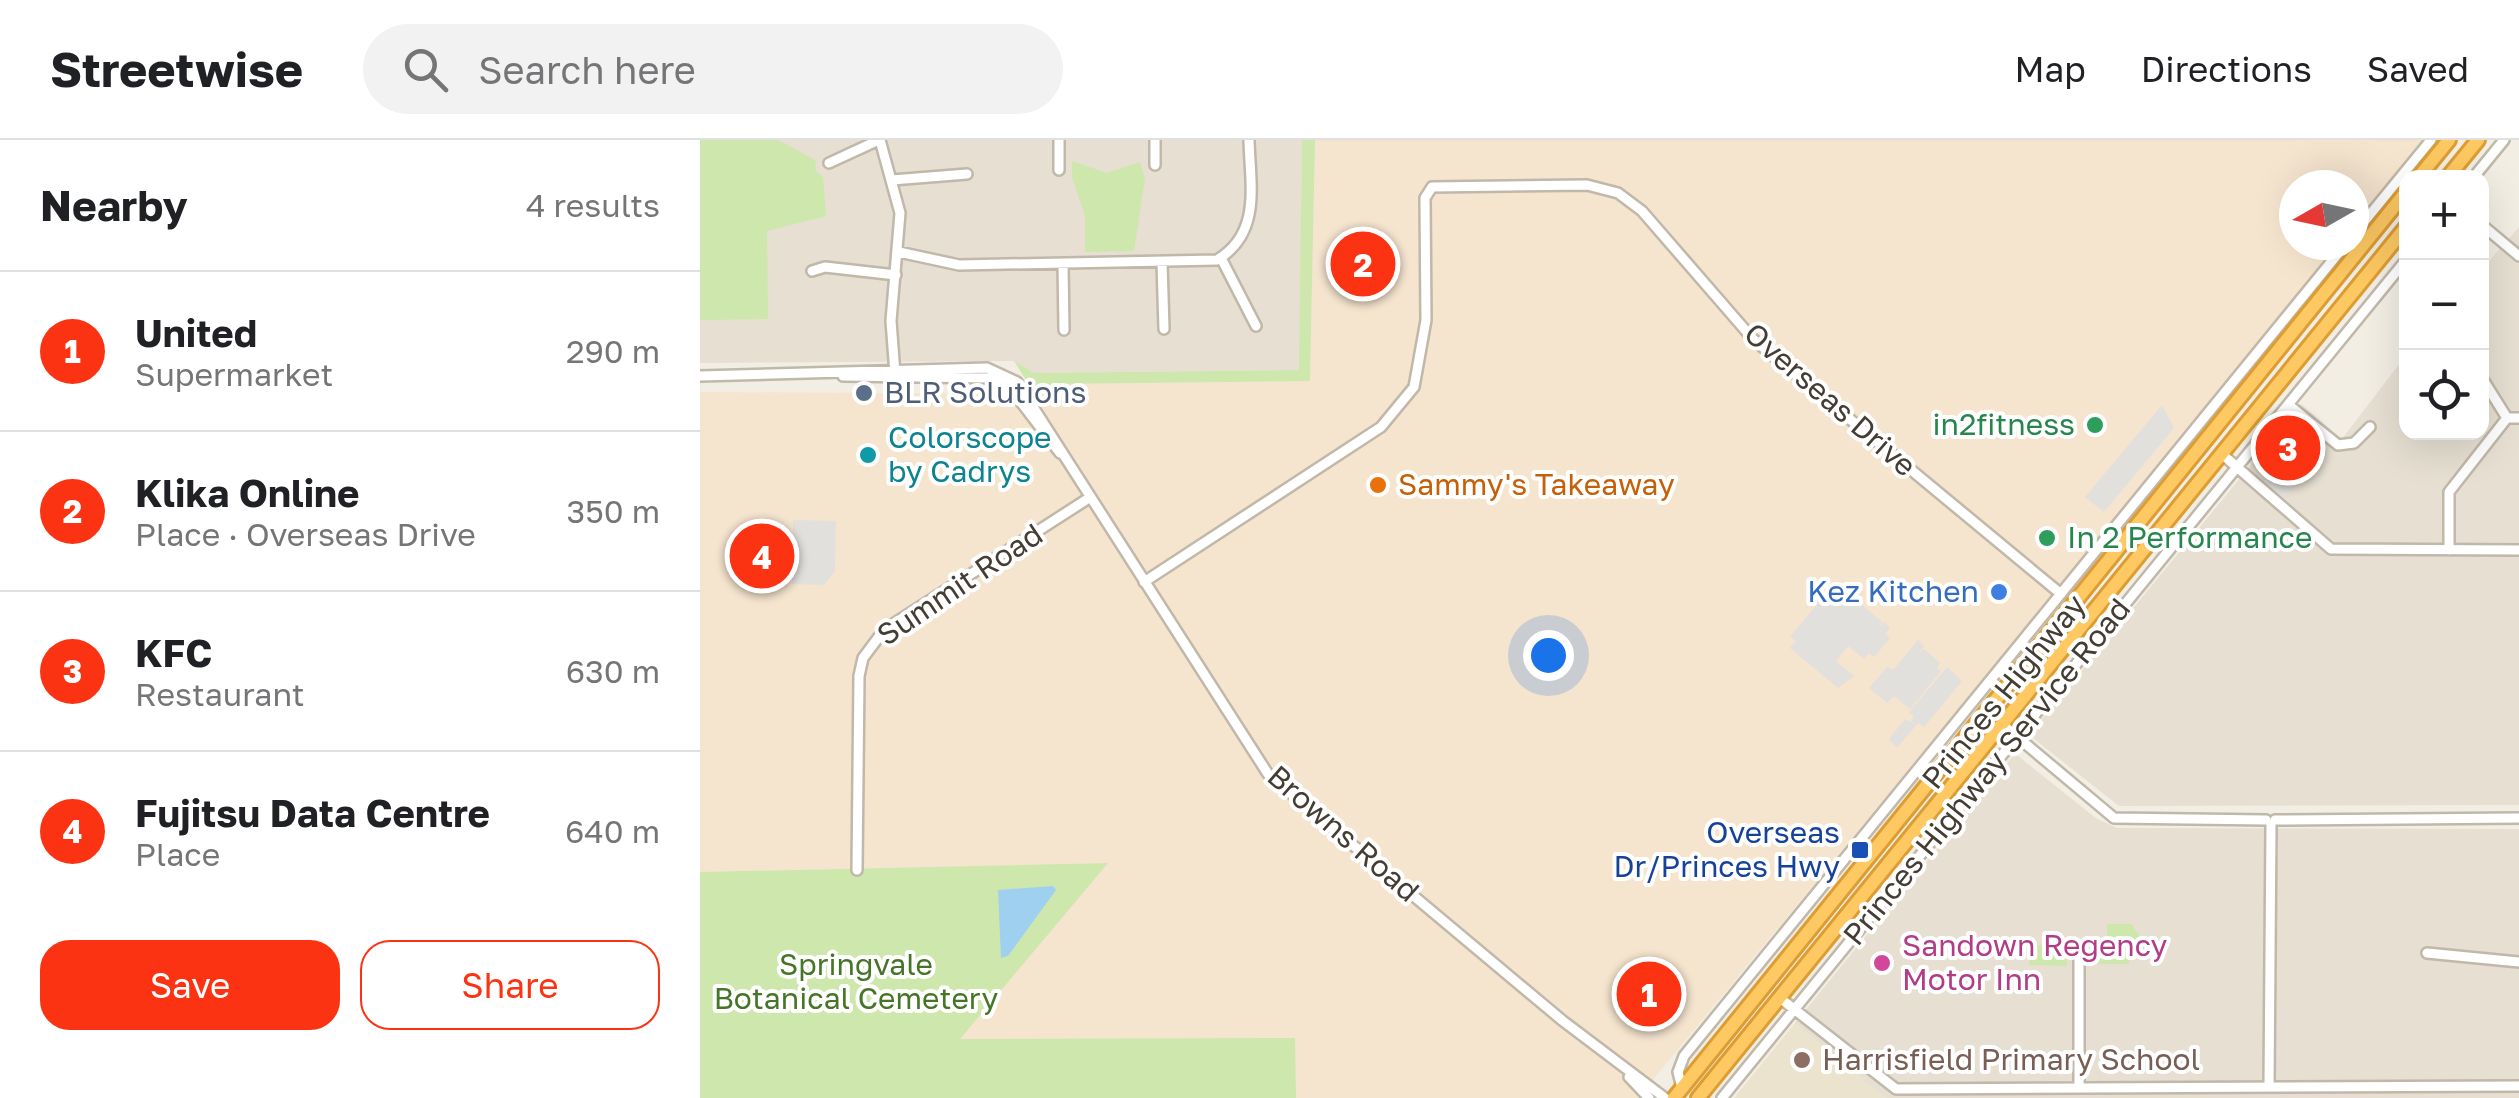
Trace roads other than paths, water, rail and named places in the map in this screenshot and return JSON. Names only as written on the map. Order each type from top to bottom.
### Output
[{"type":"highway","points":[[2425,170],[2449,140]]},
{"type":"highway","points":[[2454,170],[2478,140]]},
{"type":"highway","name":"Princes Highway","points":[[1678,1093],[2205,446],[2399,201]]},
{"type":"highway","name":"Princes Highway","points":[[1698,1098],[2399,236]]},
{"type":"highway","points":[[2205,446],[2224,454]]},
{"type":"highway","points":[[1906,812],[1940,783],[1987,726],[2003,725]]},
{"type":"street","points":[[829,163],[880,140],[900,213],[891,374]]},
{"type":"street","points":[[1059,140],[1059,170]]},
{"type":"street","points":[[1154,140],[1155,165]]},
{"type":"street","points":[[899,252],[952,264],[1221,258],[1242,240],[1250,224],[1249,140]]},
{"type":"street","points":[[2369,216],[2432,140]]},
{"type":"street","points":[[2480,170],[2504,140]]},
{"type":"street","points":[[892,180],[967,174]]},
{"type":"street","name":"Overseas Drive","points":[[1144,582],[1381,427],[1414,387],[1426,320],[1425,198],[1432,187],[1587,185],[1618,194],[1642,211],[1753,338],[2060,594]]},
{"type":"street","points":[[2489,231],[2519,256]]},
{"type":"street","points":[[1221,258],[1256,326]]},
{"type":"street","name":"Princes Highway Service Road","points":[[1678,1093],[1678,1072],[1684,1056],[2333,260]]},
{"type":"street","points":[[1162,262],[1164,329]]},
{"type":"street","points":[[1062,264],[1064,330]]},
{"type":"street","points":[[812,271],[825,267],[896,275]]},
{"type":"street","name":"Princes Highway Service Road","points":[[1722,1098],[1730,1083],[1795,1010],[2399,269]]},
{"type":"street","name":"Browns Road","points":[[700,376],[891,374],[987,368],[1016,382],[1268,774],[1617,1064],[1665,1098]]},
{"type":"street","points":[[2450,550],[2449,492],[2513,418],[2489,387]]},
{"type":"street","points":[[2290,406],[2338,445],[2354,443],[2370,427]]},
{"type":"street","points":[[2224,454],[2234,468],[2330,549],[2519,550]]},
{"type":"street","points":[[2212,468],[2234,468]]},
{"type":"street","name":"Summit Road","points":[[857,870],[859,676],[870,644],[884,630],[1089,498]]},
{"type":"street","points":[[2003,725],[2114,818],[2519,818]]},
{"type":"street","points":[[1990,740],[2014,738]]},
{"type":"street","points":[[2269,1090],[2271,821]]},
{"type":"street","points":[[2427,953],[2519,962]]},
{"type":"street","points":[[2079,956],[2079,1088]]},
{"type":"street","points":[[1780,998],[1890,1087],[1981,1093],[2079,1088],[2519,1086]]},
{"type":"street","name":"Browns Road","points":[[1617,1064],[1648,1098]]},
{"type":"street","points":[[2376,1086],[2376,1098]]},
{"type":"street","points":[[2476,1086],[2476,1098]]},
{"type":"water","points":[[1053,886],[1056,890],[1008,956],[1001,958],[998,890]]},
{"type":"place","name":"Klika Online","points":[[1363,264]]},
{"type":"place","name":"BLR Solutions","points":[[864,393]]},
{"type":"place","name":"in2fitness","points":[[2095,425]]},
{"type":"place","name":"KFC","points":[[2288,448]]},
{"type":"place","name":"Colorscope by Cadrys","points":[[868,455]]},
{"type":"place","name":"Sammy's Takeaway","points":[[1378,485]]},
{"type":"place","name":"In 2 Performance","points":[[2047,538]]},
{"type":"place","name":"Fujitsu Data Centre","points":[[762,556]]},
{"type":"place","name":"Kez Kitchen","points":[[1999,592]]},
{"type":"place","name":"Overseas Dr/Princes Hwy","points":[[1860,850]]},
{"type":"place","name":"Sandown Regency Motor Inn","points":[[1882,963]]},
{"type":"place","name":"United","points":[[1649,994]]},
{"type":"place","name":"Harrisfield Primary School","points":[[1802,1060]]},
{"type":"park label","name":"Springvale Botanical Cemetery","points":[[856,982]]}]
